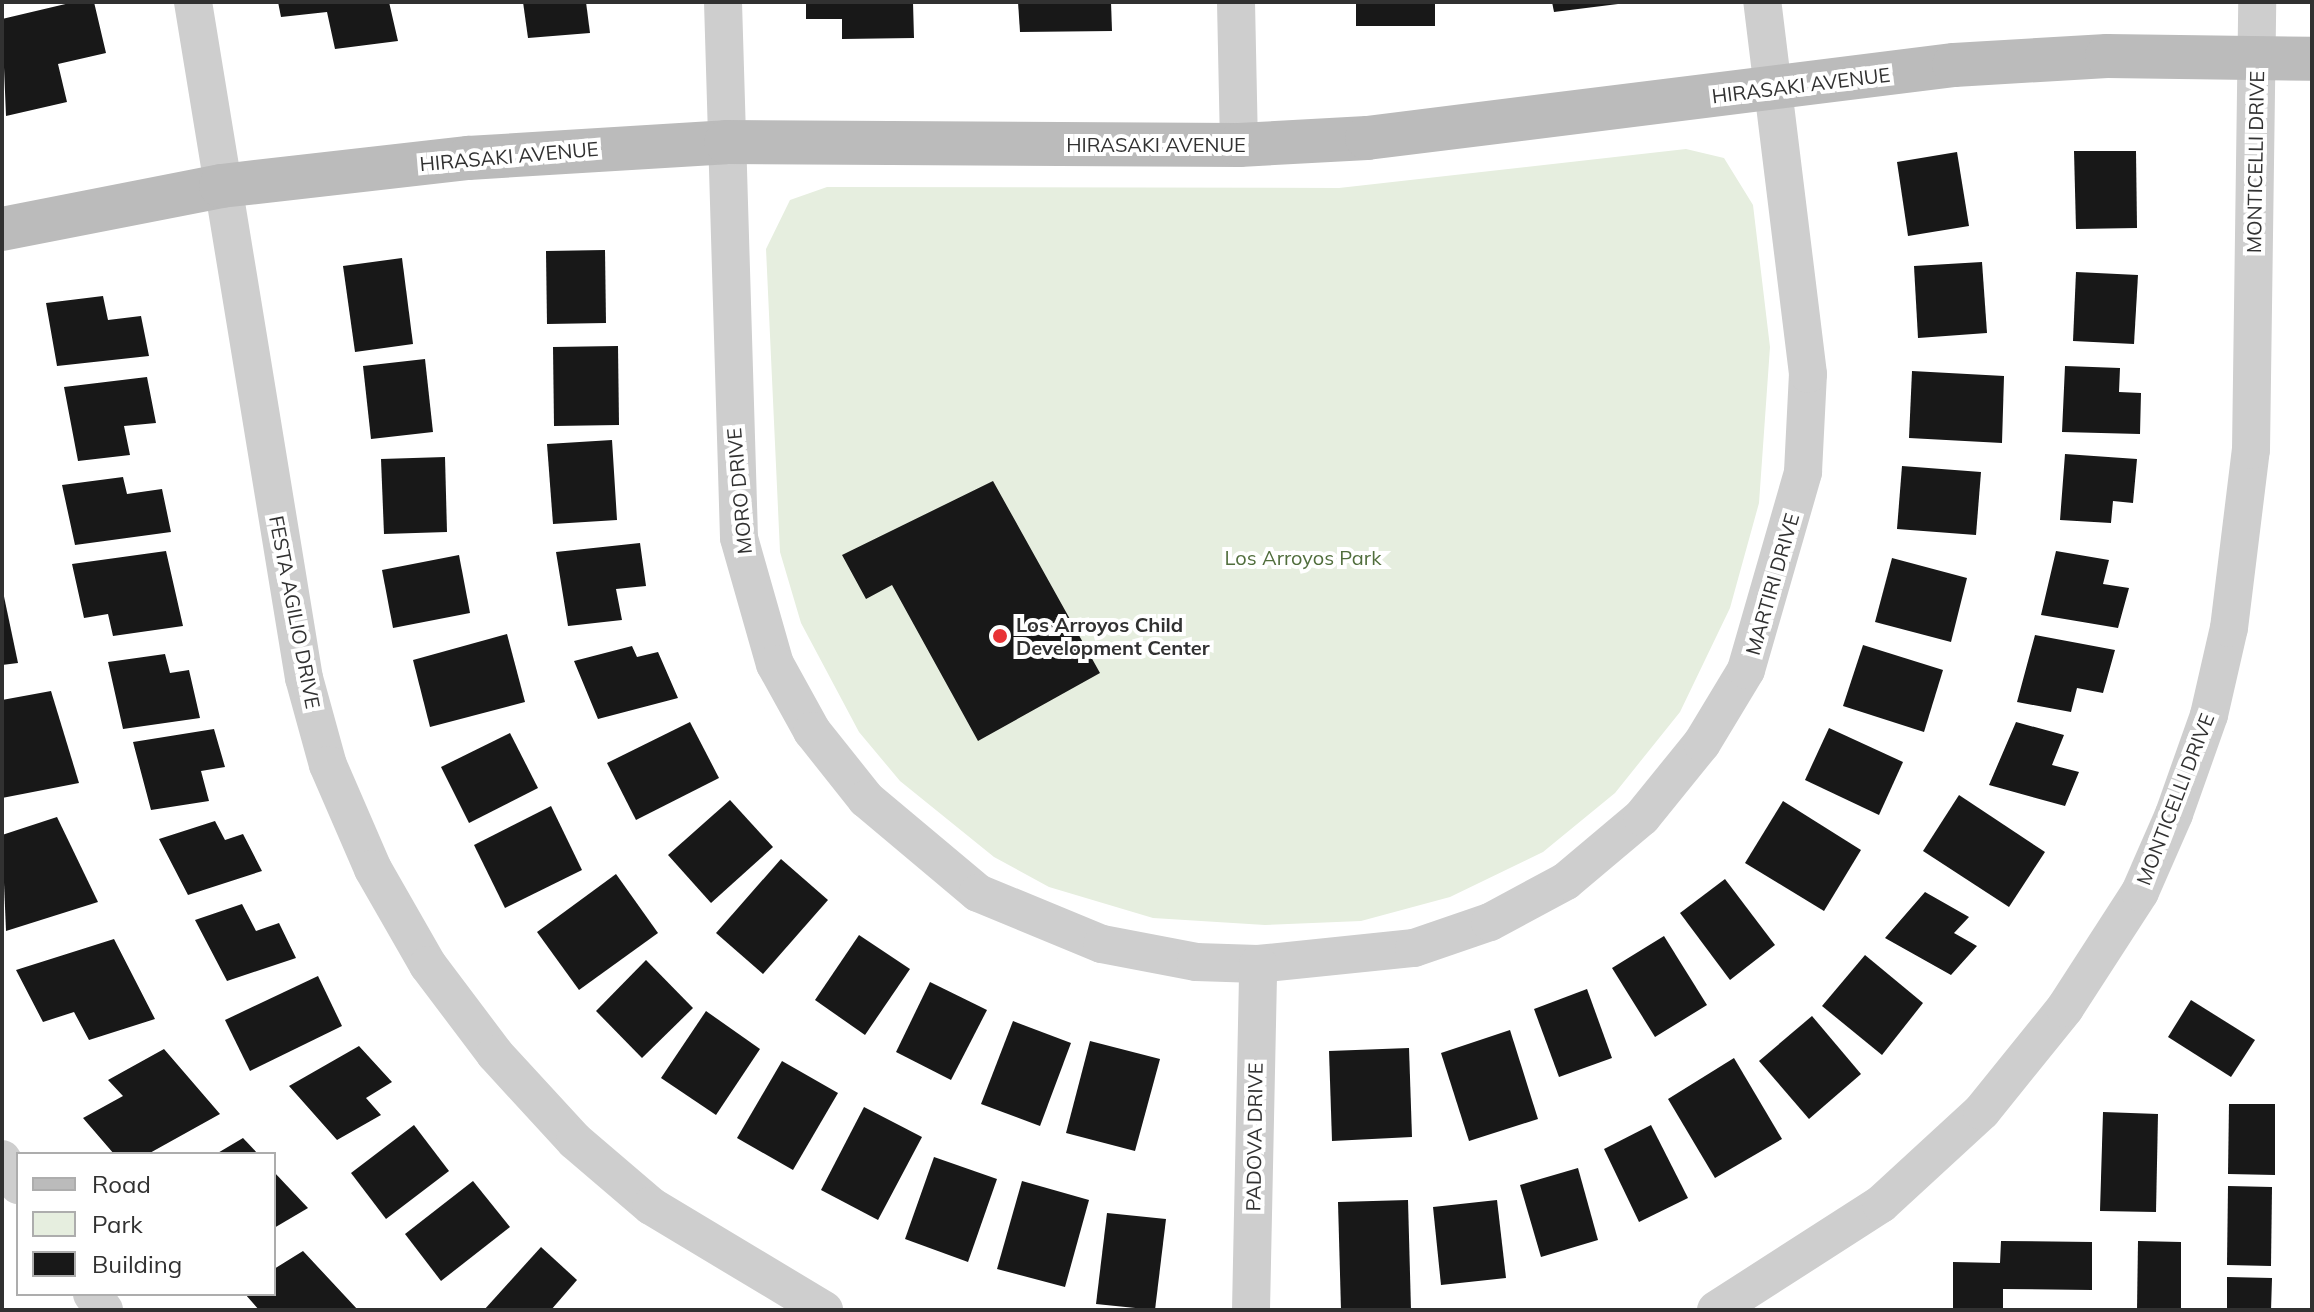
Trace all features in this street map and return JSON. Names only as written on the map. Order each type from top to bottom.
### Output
[{"type":"street","name":"FESTA AGILIO DRIVE","points":[[193,2],[304,678],[328,765],[373,869],[447,991],[575,1141],[651,1206],[824,1310]]},
{"type":"street","name":"MORO DRIVE","points":[[723,2],[739,538],[775,664],[812,731],[866,799],[978,893],[1102,944],[1196,962],[1258,964]]},
{"type":"street","points":[[1236,2],[1239,145]]},
{"type":"street","name":"MARTIRI DRIVE","points":[[1258,964],[1414,948],[1490,922],[1566,881],[1642,817],[1731,695],[1776,583],[1803,472],[1808,374],[1762,2]]},
{"type":"street","name":"MONTICELLI DRIVE","points":[[1716,1310],[1881,1204],[1982,1111],[2065,1008],[2132,905],[2174,814],[2209,715],[2240,558],[2251,450],[2257,2]]},
{"type":"street","name":"HIRASAKI AVENUE","points":[[2,229],[221,186],[468,158],[726,142],[1239,145],[1474,128],[2031,60],[2312,59]]},
{"type":"street","name":"PADOVA DRIVE","points":[[1251,1310],[1258,964]]},
{"type":"street","points":[[2,1159],[16,1182]]},
{"type":"green space","name":"Los Arroyos Park","points":[[1686,149],[1724,158],[1753,205],[1770,347],[1759,503],[1730,608],[1680,712],[1615,793],[1543,852],[1450,897],[1361,921],[1265,925],[1153,918],[1049,887],[994,857],[900,781],[859,732],[801,623],[780,552],[766,249],[790,200],[827,187],[1339,188]]},
{"type":"building","points":[[74,2],[94,2],[106,53],[58,64],[67,102],[6,116],[2,19]]},
{"type":"building","points":[[278,2],[389,2],[398,41],[335,49],[327,12],[281,17]]},
{"type":"building","points":[[523,2],[586,2],[590,33],[528,38]]},
{"type":"building","points":[[806,2],[913,2],[914,38],[842,39],[842,19],[806,19]]},
{"type":"building","points":[[1018,2],[1111,2],[1112,31],[1020,32]]},
{"type":"building","points":[[1356,2],[1435,2],[1435,26],[1356,26]]},
{"type":"building","points":[[1552,2],[1618,2],[1618,4],[1554,12]]},
{"type":"building","points":[[2074,151],[2136,151],[2137,228],[2076,229]]},
{"type":"building","points":[[1957,152],[1969,226],[1908,236],[1897,162]]},
{"type":"building","points":[[605,250],[606,323],[547,324],[546,251]]},
{"type":"building","points":[[402,258],[413,344],[355,352],[343,266]]},
{"type":"building","points":[[1982,262],[1987,333],[1918,338],[1914,266]]},
{"type":"building","points":[[2076,272],[2138,275],[2134,344],[2073,341]]},
{"type":"building","points":[[103,296],[108,320],[141,316],[149,356],[57,366],[46,303]]},
{"type":"building","points":[[618,346],[619,425],[554,426],[553,347]]},
{"type":"building","points":[[425,359],[433,432],[371,439],[363,366]]},
{"type":"building","points":[[2065,366],[2120,368],[2119,392],[2141,393],[2140,434],[2062,432]]},
{"type":"building","points":[[1912,371],[2004,376],[2002,443],[1909,438]]},
{"type":"building","points":[[147,377],[156,423],[124,426],[130,455],[78,461],[64,387]]},
{"type":"building","points":[[612,440],[617,520],[553,524],[547,444]]},
{"type":"building","points":[[2065,454],[2137,459],[2133,503],[2113,501],[2111,523],[2060,520]]},
{"type":"building","points":[[445,457],[447,532],[384,534],[381,459]]},
{"type":"building","points":[[1902,466],[1981,472],[1976,535],[1897,529]]},
{"type":"building","points":[[123,477],[127,494],[162,489],[171,532],[75,545],[62,485]]},
{"type":"building","name":"Los Arroyos Child Development Center","points":[[993,481],[1100,673],[978,741],[892,585],[866,599],[842,555]]},
{"type":"building","points":[[640,543],[646,586],[616,589],[622,620],[568,626],[556,552]]},
{"type":"building","points":[[166,551],[183,626],[113,636],[108,614],[84,618],[72,564]]},
{"type":"building","points":[[2056,551],[2109,560],[2103,584],[2129,588],[2118,628],[2041,615]]},
{"type":"building","points":[[459,555],[470,613],[393,628],[382,570]]},
{"type":"building","points":[[1892,558],[1967,578],[1951,642],[1875,622]]},
{"type":"building","points":[[2,587],[18,663],[2,665]]},
{"type":"building","points":[[507,634],[525,702],[430,727],[413,660]]},
{"type":"building","points":[[2035,635],[2115,650],[2103,693],[2077,688],[2071,712],[2017,702]]},
{"type":"building","points":[[1863,645],[1943,670],[1924,732],[1843,706]]},
{"type":"building","points":[[632,646],[637,657],[658,652],[678,698],[598,719],[574,661]]},
{"type":"building","points":[[165,654],[170,673],[189,670],[200,718],[123,729],[108,662]]},
{"type":"building","points":[[51,691],[79,783],[2,798],[2,700]]},
{"type":"building","points":[[690,722],[719,778],[636,820],[607,763]]},
{"type":"building","points":[[2016,722],[2064,735],[2052,765],[2079,772],[2065,806],[1989,785]]},
{"type":"building","points":[[1829,728],[1903,762],[1879,815],[1805,780]]},
{"type":"building","points":[[214,729],[225,767],[201,771],[209,801],[151,810],[133,742]]},
{"type":"building","points":[[510,733],[538,788],[469,823],[441,767]]},
{"type":"building","points":[[1959,795],[2045,852],[2009,907],[1923,851]]},
{"type":"building","points":[[730,800],[773,847],[711,903],[668,855]]},
{"type":"building","points":[[1783,801],[1861,850],[1824,911],[1745,863]]},
{"type":"building","points":[[551,806],[582,870],[505,908],[474,845]]},
{"type":"building","points":[[57,817],[98,902],[6,931],[2,835]]},
{"type":"building","points":[[215,821],[225,840],[243,834],[262,871],[188,895],[159,839]]},
{"type":"building","points":[[781,859],[828,900],[763,974],[716,933]]},
{"type":"building","points":[[616,874],[658,933],[579,990],[537,932]]},
{"type":"building","points":[[1725,879],[1775,945],[1730,980],[1680,913]]},
{"type":"building","points":[[1925,892],[1969,917],[1954,933],[1977,946],[1951,975],[1885,938]]},
{"type":"building","points":[[242,904],[256,931],[279,923],[296,958],[227,981],[195,920]]},
{"type":"building","points":[[859,935],[910,969],[865,1035],[815,1000]]},
{"type":"building","points":[[1664,936],[1707,1005],[1655,1037],[1612,968]]},
{"type":"building","points":[[114,939],[155,1019],[89,1040],[74,1012],[43,1022],[16,970]]},
{"type":"building","points":[[1865,955],[1923,1003],[1882,1055],[1822,1006]]},
{"type":"building","points":[[646,960],[693,1008],[642,1058],[596,1011]]},
{"type":"building","points":[[318,976],[342,1026],[250,1071],[225,1020]]},
{"type":"building","points":[[930,982],[987,1010],[951,1080],[896,1052]]},
{"type":"building","points":[[1587,989],[1612,1058],[1559,1077],[1534,1009]]},
{"type":"building","points":[[2191,1000],[2255,1040],[2231,1077],[2168,1037]]},
{"type":"building","points":[[706,1011],[760,1049],[716,1115],[661,1078]]},
{"type":"building","points":[[1812,1016],[1861,1074],[1809,1119],[1759,1061]]},
{"type":"building","points":[[1013,1021],[1071,1043],[1040,1126],[981,1104]]},
{"type":"building","points":[[1510,1030],[1538,1119],[1469,1141],[1441,1053]]},
{"type":"building","points":[[1090,1041],[1160,1059],[1135,1151],[1066,1133]]},
{"type":"building","points":[[359,1046],[392,1082],[366,1098],[381,1115],[337,1140],[289,1086]]},
{"type":"building","points":[[1409,1048],[1412,1137],[1332,1141],[1329,1051]]},
{"type":"building","points":[[164,1049],[220,1114],[152,1152],[112,1152],[83,1118],[123,1096],[108,1080]]},
{"type":"building","points":[[1734,1058],[1782,1139],[1715,1178],[1668,1099]]},
{"type":"building","points":[[782,1061],[838,1093],[793,1170],[737,1138]]},
{"type":"building","points":[[2229,1104],[2275,1104],[2275,1175],[2228,1174]]},
{"type":"building","points":[[864,1107],[922,1137],[878,1220],[821,1190]]},
{"type":"building","points":[[2103,1112],[2158,1114],[2156,1212],[2100,1211]]},
{"type":"building","points":[[414,1125],[449,1171],[386,1219],[351,1173]]},
{"type":"building","points":[[1651,1125],[1688,1198],[1639,1222],[1604,1149]]},
{"type":"building","points":[[243,1138],[256,1152],[219,1152]]},
{"type":"building","points":[[934,1157],[997,1179],[968,1262],[905,1239]]},
{"type":"building","points":[[1578,1168],[1598,1240],[1541,1257],[1520,1185]]},
{"type":"building","points":[[276,1174],[308,1208],[276,1227]]},
{"type":"building","points":[[473,1181],[510,1227],[441,1281],[405,1234]]},
{"type":"building","points":[[1022,1181],[1089,1200],[1065,1287],[997,1269]]},
{"type":"building","points":[[2228,1186],[2272,1187],[2271,1266],[2227,1265]]},
{"type":"building","points":[[1408,1200],[1411,1310],[1341,1310],[1338,1202]]},
{"type":"building","points":[[1497,1200],[1506,1278],[1441,1285],[1433,1207]]},
{"type":"building","points":[[1107,1213],[1166,1219],[1155,1310],[1096,1304]]},
{"type":"building","points":[[2001,1241],[2092,1242],[2092,1290],[2003,1289],[2003,1310],[1953,1310],[1953,1262],[2000,1263]]},
{"type":"building","points":[[2138,1241],[2181,1242],[2181,1310],[2137,1310]]},
{"type":"building","points":[[541,1247],[577,1280],[551,1310],[484,1310]]},
{"type":"building","points":[[303,1251],[358,1310],[259,1310],[247,1296],[276,1296],[276,1268]]},
{"type":"building","points":[[2227,1277],[2272,1278],[2271,1310],[2227,1310]]},
{"type":"place","name":"Los Arroyos Child Development Center","points":[[1000,636]]}]
